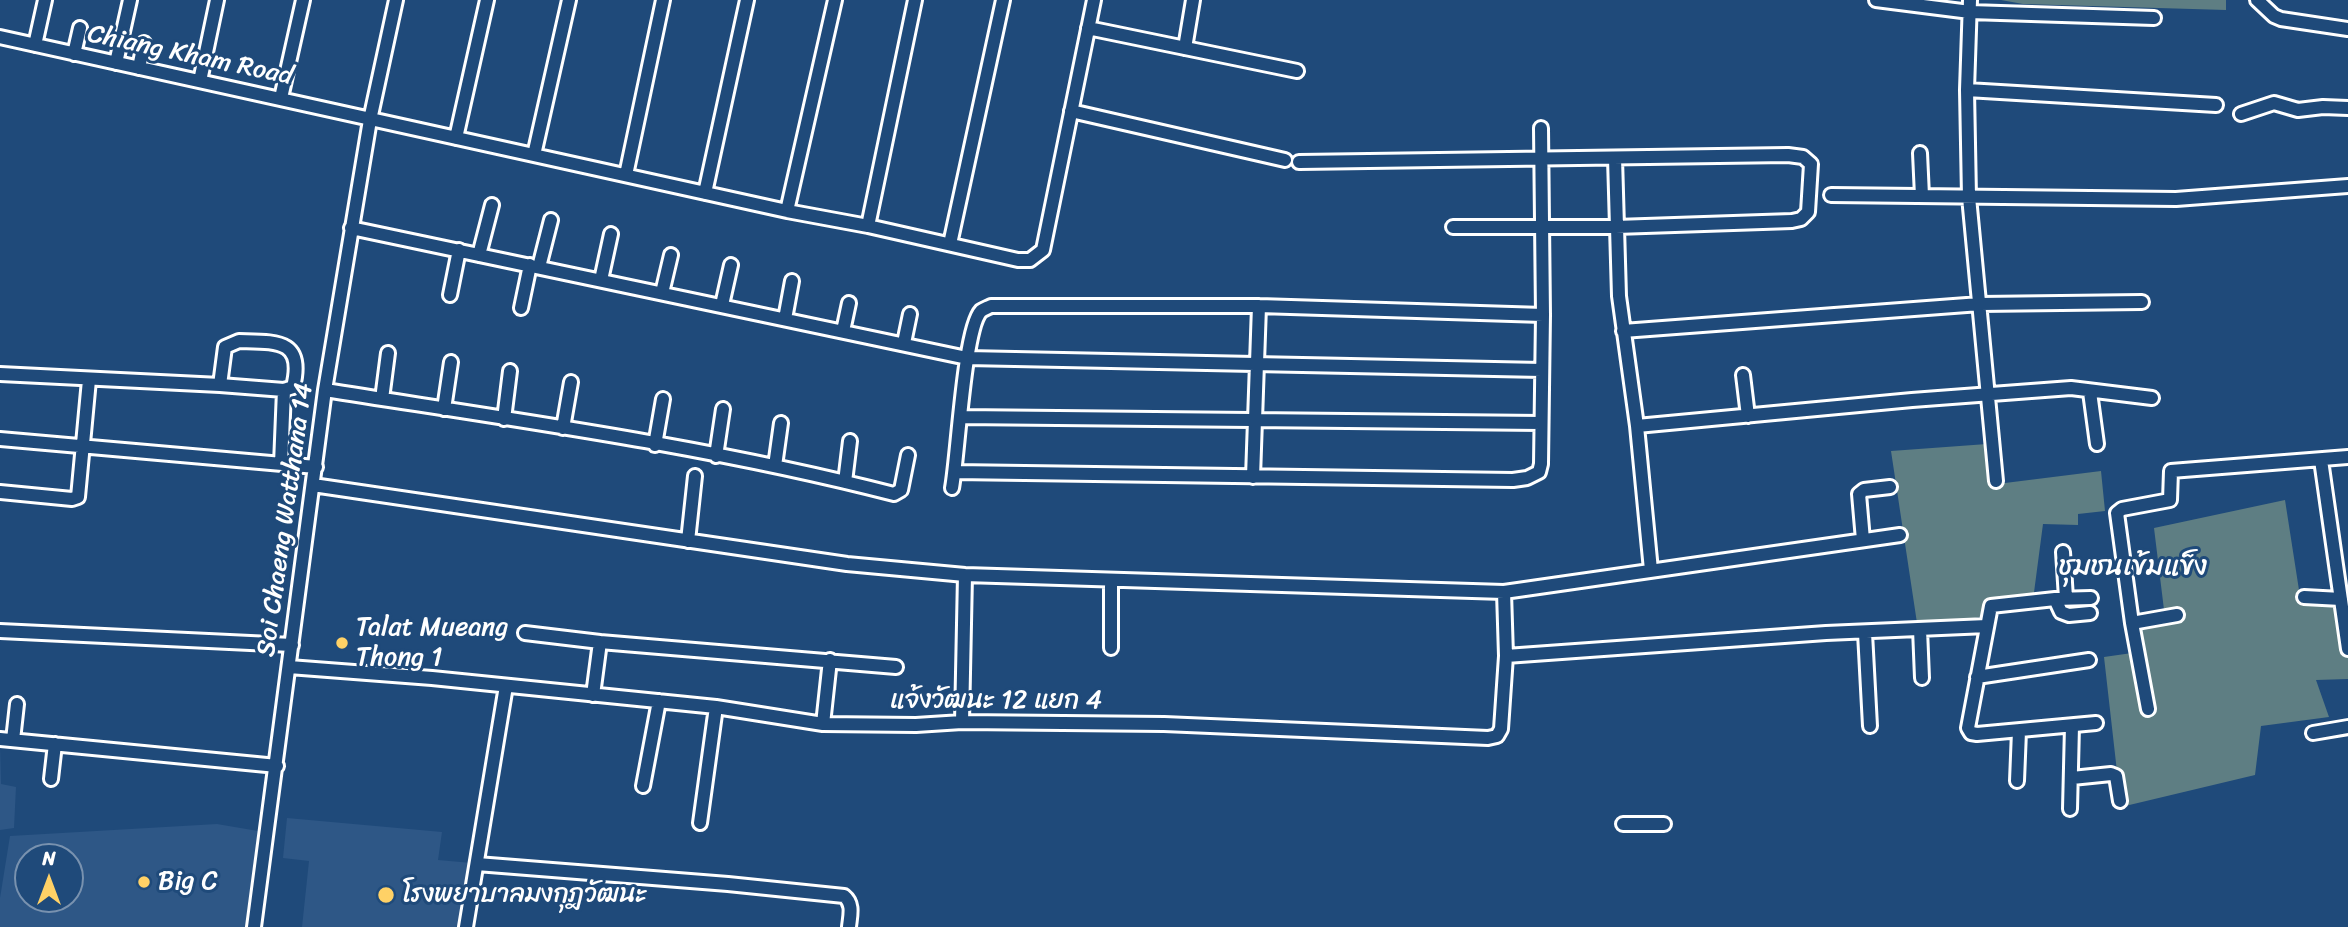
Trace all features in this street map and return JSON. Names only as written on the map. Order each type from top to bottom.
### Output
[{"type":"street","points":[[35,45],[45,0]]},
{"type":"street","points":[[116,63],[130,0]]},
{"type":"street","points":[[200,82],[218,0]]},
{"type":"street","points":[[281,99],[303,0]]},
{"type":"street","name":"Soi Chaeng Watthana 14","points":[[254,927],[326,390],[370,120],[396,0]]},
{"type":"street","points":[[456,138],[487,0]]},
{"type":"street","points":[[534,155],[569,0]]},
{"type":"street","points":[[626,175],[663,0]]},
{"type":"street","points":[[705,192],[747,0]]},
{"type":"street","points":[[787,211],[835,0]]},
{"type":"street","points":[[868,226],[915,0]]},
{"type":"street","points":[[950,244],[1003,0]]},
{"type":"street","points":[[1094,0],[1071,111],[1285,160]]},
{"type":"street","points":[[1185,48],[1193,0]]},
{"type":"street","points":[[1876,0],[2154,18]]},
{"type":"street","points":[[2254,0],[2281,19],[2348,29]]},
{"type":"street","points":[[1970,6],[1967,90],[1969,197],[1996,481]]},
{"type":"street","points":[[74,54],[80,28]]},
{"type":"street","points":[[1088,28],[1297,71]]},
{"type":"street","name":"Chiang Kham Road","points":[[0,37],[1018,260],[1030,260],[1043,250],[1071,111]]},
{"type":"street","points":[[139,68],[144,43]]},
{"type":"street","points":[[1967,90],[2216,105]]},
{"type":"street","points":[[2241,114],[2274,103],[2298,110],[2348,108]]},
{"type":"street","points":[[955,472],[1499,480],[1527,478],[1538,472],[1541,464],[1543,315],[1541,128]]},
{"type":"street","points":[[1920,153],[1922,196]]},
{"type":"street","points":[[1298,162],[1788,155],[1803,157],[1811,164],[1808,212],[1801,219],[1792,222],[1616,227],[1452,227]]},
{"type":"street","points":[[1615,158],[1619,296],[1637,426],[1651,570]]},
{"type":"street","points":[[1831,195],[2176,199],[2348,186]]},
{"type":"street","points":[[480,255],[492,205]]},
{"type":"street","points":[[521,308],[551,219]]},
{"type":"street","points":[[351,228],[967,358],[1542,370]]},
{"type":"street","points":[[601,280],[611,234]]},
{"type":"street","points":[[450,295],[460,250]]},
{"type":"street","points":[[662,293],[671,255]]},
{"type":"street","points":[[723,305],[731,265]]},
{"type":"street","points":[[785,319],[792,281]]},
{"type":"street","points":[[1623,331],[1980,304],[2142,302]]},
{"type":"street","points":[[843,331],[849,303]]},
{"type":"street","points":[[952,488],[967,358],[975,322],[981,311],[991,306],[1259,306],[1543,315]]},
{"type":"street","points":[[1253,477],[1259,306]]},
{"type":"street","points":[[904,343],[910,314]]},
{"type":"street","points":[[0,374],[284,390],[293,387],[296,359],[294,353],[285,346],[249,341],[232,342],[225,347],[220,385]]},
{"type":"street","points":[[382,399],[388,353]]},
{"type":"street","points":[[444,409],[451,362]]},
{"type":"street","points":[[504,419],[510,372]]},
{"type":"street","points":[[1742,375],[1748,416]]},
{"type":"street","points":[[0,492],[78,497],[89,380]]},
{"type":"street","points":[[563,428],[571,382]]},
{"type":"street","points":[[1637,426],[2071,388],[2152,398]]},
{"type":"street","points":[[281,464],[284,390]]},
{"type":"street","points":[[326,390],[775,466],[894,494],[901,490],[908,455]]},
{"type":"street","points":[[2090,392],[2097,444]]},
{"type":"street","points":[[655,445],[663,399]]},
{"type":"street","points":[[716,456],[723,409]]},
{"type":"street","points":[[961,417],[1541,423]]},
{"type":"street","points":[[775,466],[781,423]]},
{"type":"street","points":[[0,439],[316,467]]},
{"type":"street","points":[[845,482],[850,441]]},
{"type":"street","points":[[2148,709],[2132,623],[2117,513],[2122,509],[2170,500],[2171,471],[2348,457]]},
{"type":"street","points":[[2321,460],[2348,649]]},
{"type":"street","points":[[688,541],[695,476]]},
{"type":"street","points":[[313,485],[847,564],[965,575],[1111,580],[1504,592],[1900,535]]},
{"type":"street","points":[[1863,540],[1859,494],[1864,490],[1889,487]]},
{"type":"street","points":[[2063,552],[2060,612],[2069,615],[2090,612]]},
{"type":"street","points":[[962,722],[965,575]]},
{"type":"street","points":[[1111,580],[1111,648]]},
{"type":"street","points":[[1504,592],[1506,656],[1826,633],[1987,626]]},
{"type":"street","points":[[2304,597],[2341,599]]},
{"type":"street","points":[[2091,598],[2061,598],[1991,606],[1968,727],[1971,733],[1977,734],[2096,723]]},
{"type":"street","points":[[2132,623],[2177,615]]},
{"type":"street","points":[[1920,629],[1922,677]]},
{"type":"street","points":[[0,631],[292,645]]},
{"type":"street","points":[[525,633],[600,642],[896,667]]},
{"type":"street","points":[[1865,633],[1870,726]]},
{"type":"street","points":[[593,695],[600,642]]},
{"type":"street","name":"แจ้งวัฒนะ 12 แยก 4","points":[[289,667],[506,685],[716,707],[823,724],[1164,724],[1488,738],[1497,736],[1501,729],[1506,656]]},
{"type":"street","points":[[823,724],[830,660]]},
{"type":"street","points":[[1978,677],[2090,660]]},
{"type":"street","points":[[466,927],[506,685]]},
{"type":"street","points":[[643,786],[659,701]]},
{"type":"street","points":[[17,704],[7,739],[276,766]]},
{"type":"street","points":[[700,823],[716,707]]},
{"type":"street","points":[[2070,808],[2072,726]]},
{"type":"street","points":[[2314,733],[2348,727]]},
{"type":"street","points":[[2017,781],[2019,730]]},
{"type":"street","points":[[51,779],[55,744]]},
{"type":"street","points":[[2071,778],[2112,774],[2116,776],[2120,801]]},
{"type":"street","points":[[1623,824],[1664,824]]},
{"type":"street","points":[[477,864],[844,896],[849,900],[851,908],[849,927]]},
{"type":"shaded area","points":[[0,745],[1,784],[16,787],[14,828],[0,830]]},
{"type":"shaded area","name":"โรงพยาบาลมงกุฎวัฒนะ","points":[[287,818],[442,832],[438,860],[472,863],[461,927],[302,927],[309,861],[283,858]]},
{"type":"shaded area","name":"Big C","points":[[217,824],[258,831],[245,927],[0,927],[0,898],[10,836]]},
{"type":"green space","points":[[2001,0],[2226,0],[2226,10],[2023,4]]},
{"type":"green space","points":[[1987,444],[1989,485],[2101,471],[2105,511],[2078,514],[2078,525],[2043,524],[2033,600],[1988,601],[1985,617],[1917,623],[1891,451]]},
{"type":"green space","points":[[2285,500],[2299,590],[2348,590],[2348,679],[2316,680],[2329,717],[2261,726],[2255,775],[2121,807],[2104,657],[2139,652],[2135,623],[2165,618],[2154,528]]},
{"type":"place","name":"Talat Mueang Thong 1","points":[[342,643]]},
{"type":"place","name":"Big C","points":[[144,882]]},
{"type":"place","name":"โรงพยาบาลมงกุฎวัฒนะ","points":[[386,895]]},
{"type":"district","name":"ชุมชนเข้มแข็ง","points":[[2133,568]]}]
